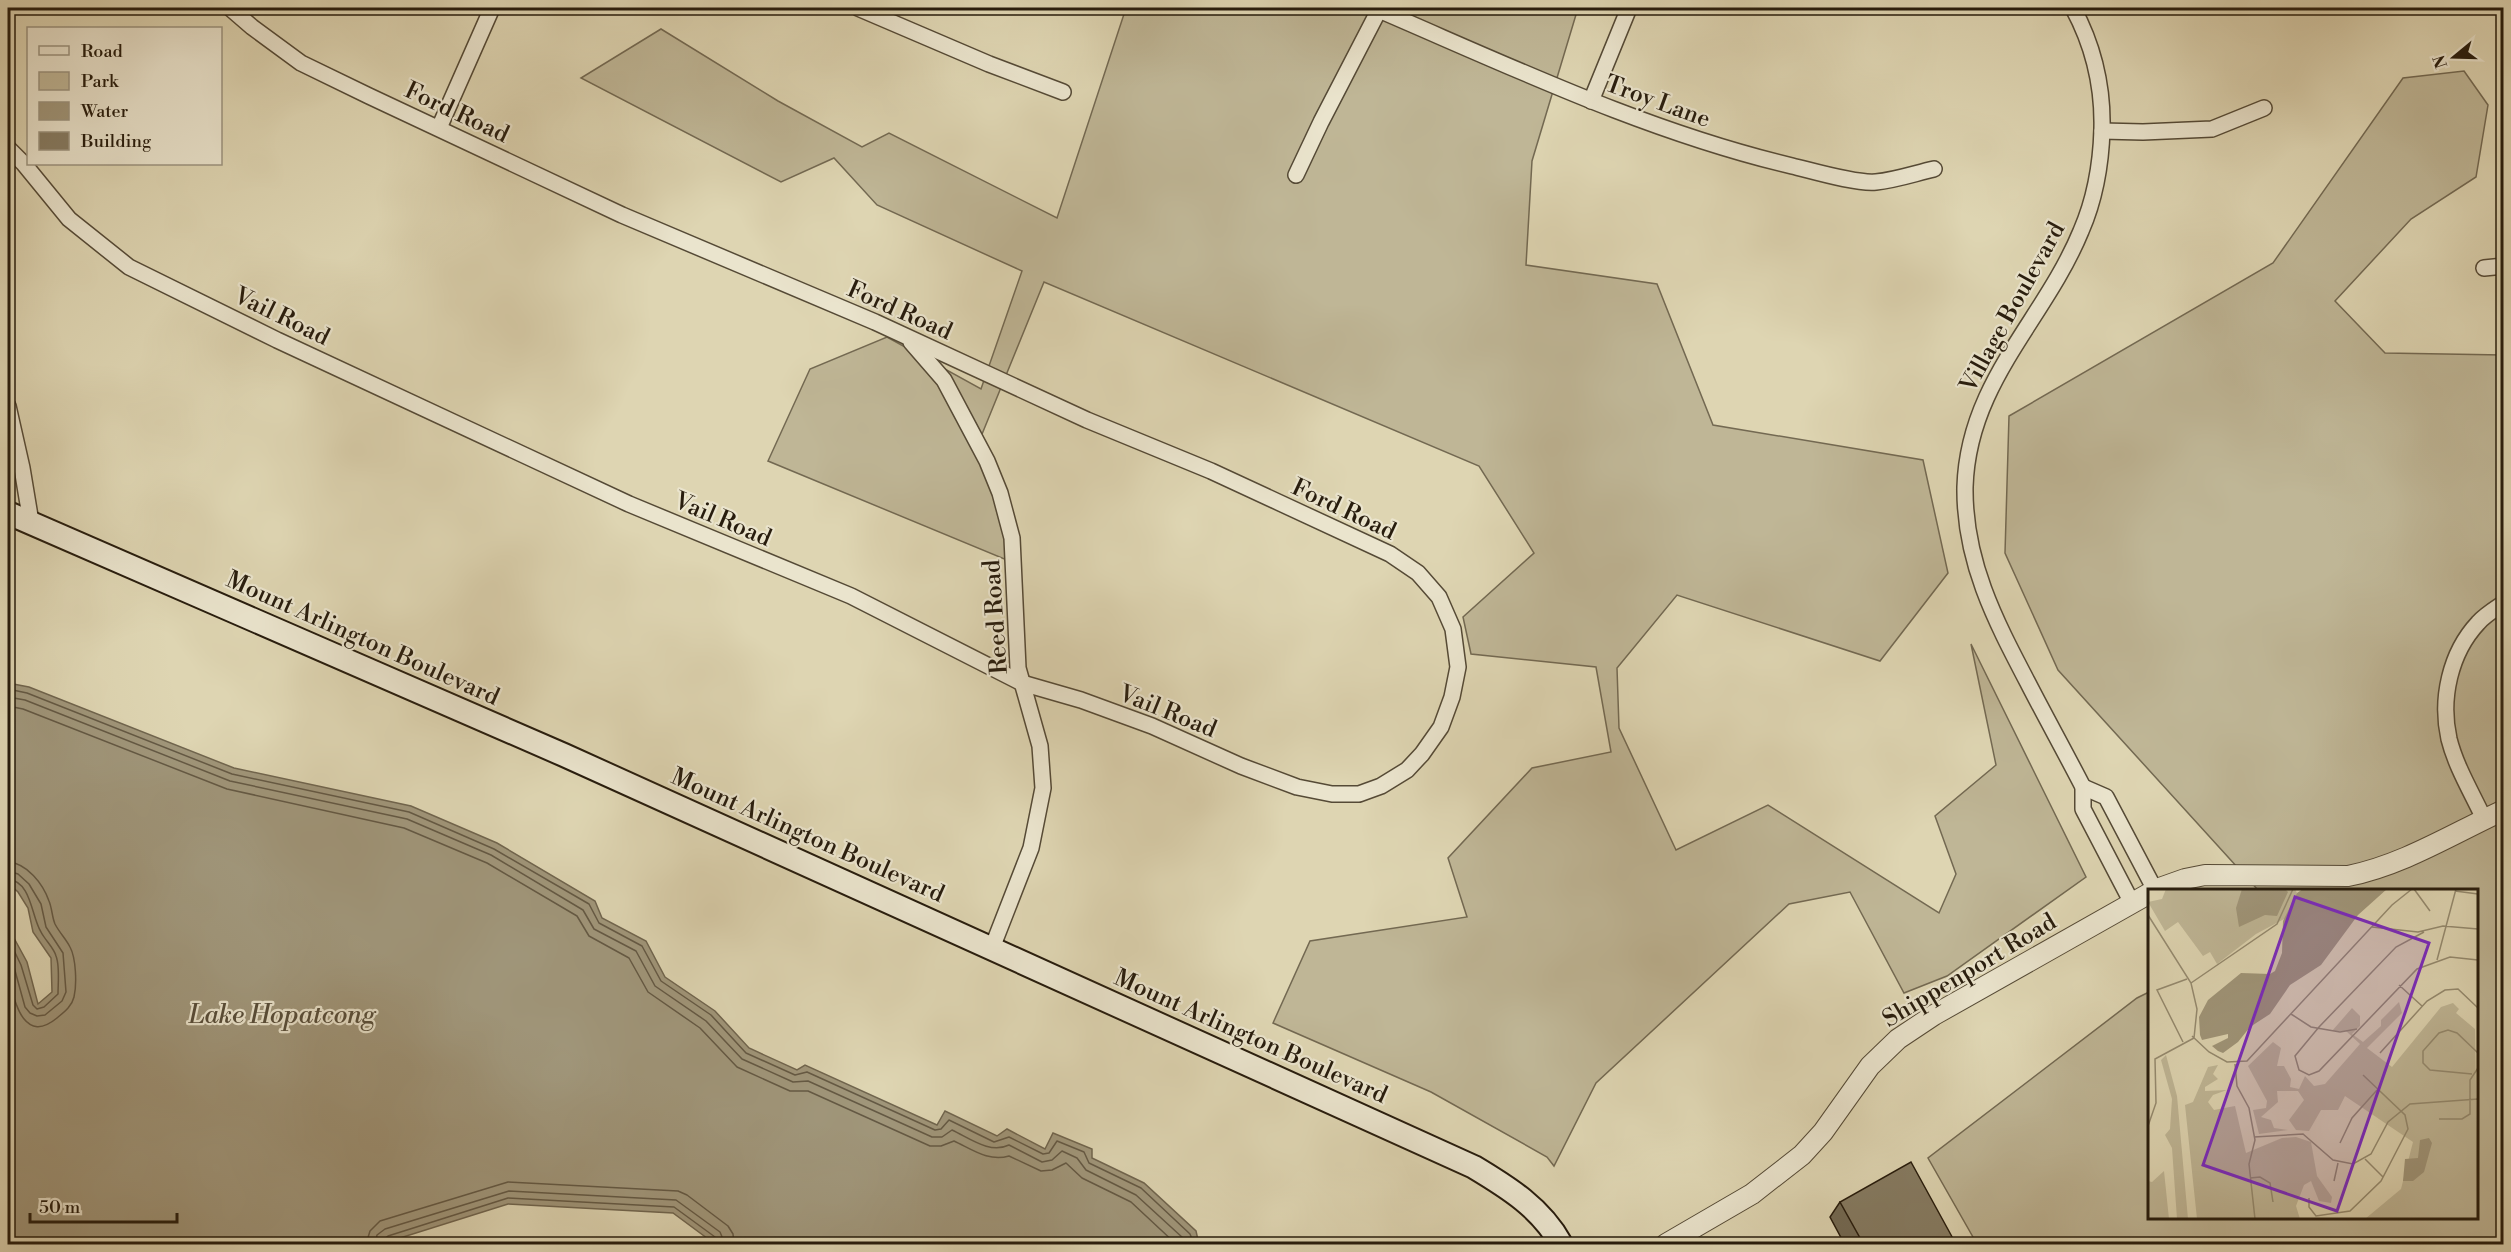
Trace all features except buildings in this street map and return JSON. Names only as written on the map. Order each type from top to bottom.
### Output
[{"type":"main road","name":"Mount Arlington Boulevard","points":[[8,513],[564,755],[1474,1167],[1512,1189],[1538,1212],[1561,1245]]},
{"type":"street","name":"Ford Road","points":[[230,8],[301,63],[622,215],[906,336],[1087,420],[1211,471],[1359,538],[1418,573],[1439,597],[1454,629],[1458,667],[1452,698],[1445,717]]},
{"type":"street","points":[[439,128],[492,8]]},
{"type":"street","points":[[858,8],[989,64],[1063,92]]},
{"type":"street","points":[[1591,101],[1629,8]]},
{"type":"street","name":"Village Boulevard","points":[[2073,8],[2085,33],[2095,63],[2103,106],[2102,154],[2087,217],[2069,256],[1988,392],[1974,427],[1965,487],[1968,528],[1978,578],[2003,636],[2083,787],[2083,809],[2132,903]]},
{"type":"street","points":[[1296,175],[1380,9]]},
{"type":"street","name":"Troy Lane","points":[[1380,9],[1591,101],[1690,138],[1828,175],[1875,182],[1934,169]]},
{"type":"street","points":[[2102,131],[2212,129],[2264,108]]},
{"type":"street","name":"Vail Road","points":[[8,148],[69,219],[129,267],[277,340],[629,504],[851,596],[1022,683],[1081,700],[1152,726],[1240,766],[1297,787],[1332,794],[1359,794],[1381,786],[1407,770],[1422,754],[1441,727],[1445,717]]},
{"type":"street","points":[[2484,268],[2504,266]]},
{"type":"street","name":"Reed Road","points":[[906,336],[944,380],[987,461],[1000,493],[1012,538],[1015,579],[1014,621],[1018,668],[1040,746],[1043,788],[1031,848],[992,948]]},
{"type":"street","points":[[8,406],[31,522]]},
{"type":"street","points":[[2484,819],[2460,770],[2449,738],[2448,686],[2453,665],[2466,640],[2479,622],[2504,603]]},
{"type":"street","points":[[2083,787],[2106,797],[2154,889]]},
{"type":"street","points":[[2158,889],[2185,879],[2205,875],[2348,876],[2366,872],[2395,862],[2504,810]]},
{"type":"street","name":"Shippenport Road","points":[[1666,1245],[1752,1194],[1802,1155],[1823,1132],[1870,1066],[1898,1039],[1934,1015],[2148,894]]},
{"type":"green space","points":[[1126,8],[1578,8],[1532,161],[1526,265],[1657,284],[1713,425],[1923,460],[1948,573],[1880,661],[1677,595],[1617,668],[1619,728],[1676,850],[1768,805],[1939,913],[1956,874],[1935,816],[1996,765],[1971,644],[2086,877],[1947,976],[1904,993],[1850,892],[1789,904],[1596,1083],[1554,1166],[1547,1157],[1431,1092],[1273,1023],[1310,941],[1467,917],[1448,858],[1532,768],[1611,752],[1596,667],[1471,654],[1463,617],[1534,553],[1479,466],[1044,282],[978,444],[1014,563],[768,461],[810,369],[887,337],[981,389],[1022,271],[877,205],[834,158],[781,182],[581,78],[661,29],[778,101],[862,147],[889,133],[1057,218]]},
{"type":"green space","points":[[2464,71],[2488,105],[2476,177],[2411,219],[2335,301],[2385,353],[2503,355],[2503,1244],[1977,1244],[1928,1158],[2137,998],[2148,992],[2148,1219],[2478,1219],[2478,889],[2257,889],[2058,670],[2005,553],[2009,416],[2273,263],[2403,78]]},
{"type":"water","name":"Lake Hopatcong","points":[[8,683],[29,687],[234,768],[411,806],[497,843],[595,901],[602,918],[646,941],[665,977],[715,1011],[749,1048],[797,1070],[805,1065],[937,1125],[945,1111],[997,1136],[1007,1129],[1045,1149],[1053,1133],[1092,1149],[1092,1158],[1144,1183],[1196,1231],[1198,1240],[1215,1244],[715,1244],[673,1213],[508,1204],[381,1244],[8,1244],[8,927],[27,962],[38,1004],[52,992],[51,958],[33,932],[28,908],[18,892],[8,883]]}]
